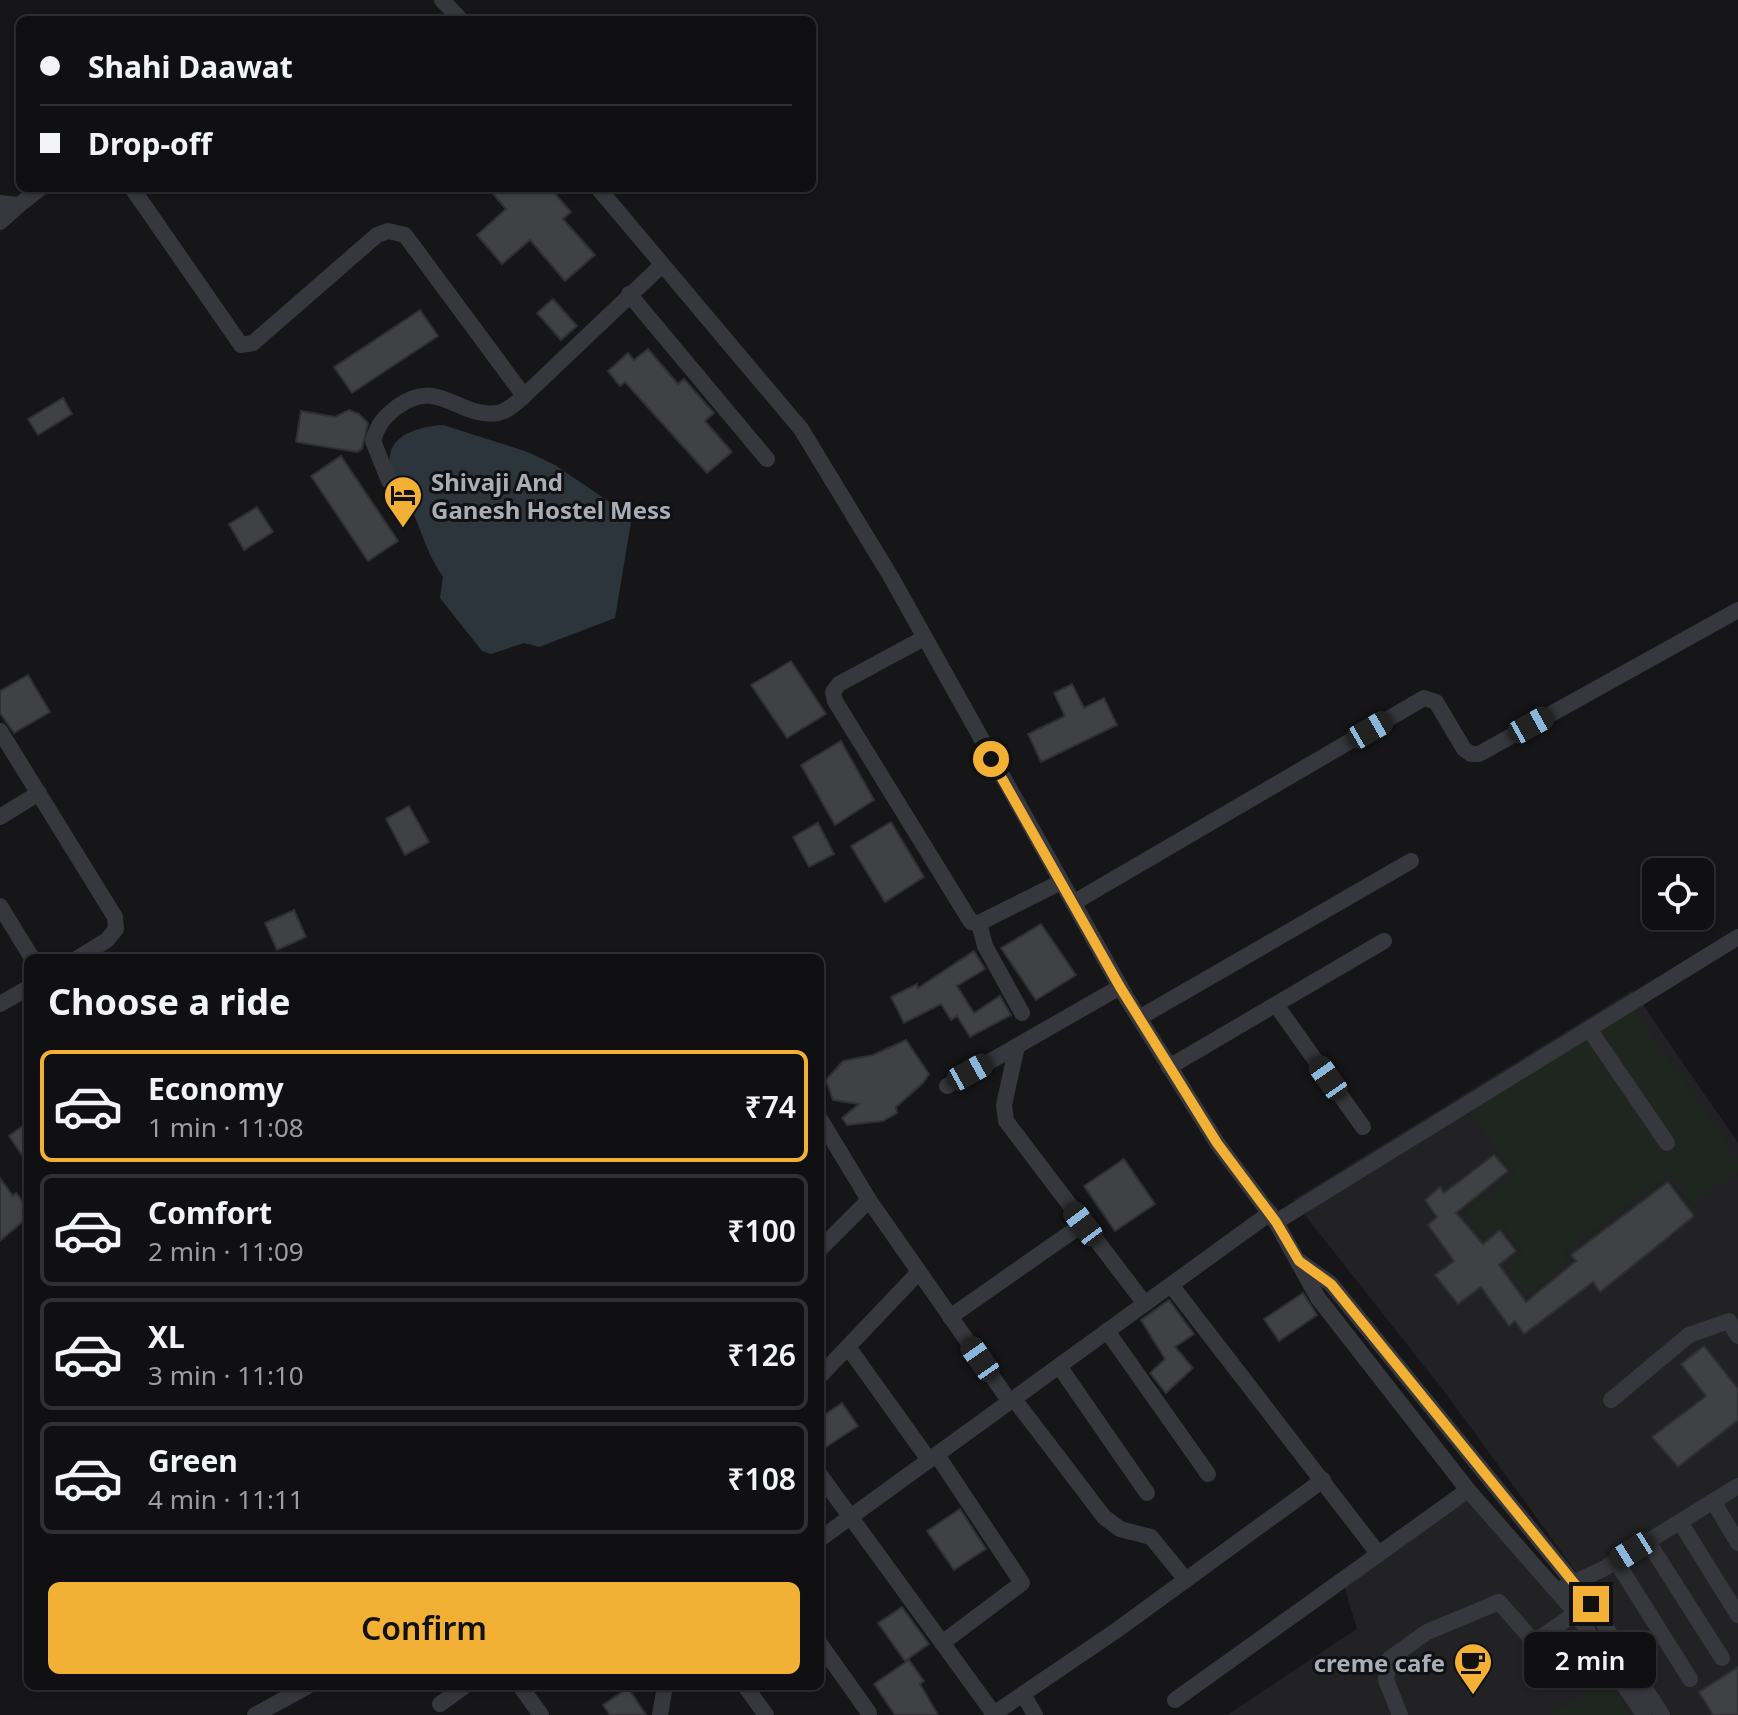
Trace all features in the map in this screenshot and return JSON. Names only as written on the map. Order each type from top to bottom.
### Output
[{"type":"street","points":[[442,0],[457,16]]},
{"type":"street","points":[[0,222],[36,192]]},
{"type":"street","points":[[135,192],[241,345],[253,343],[377,235],[398,231],[405,235],[524,396]]},
{"type":"street","points":[[601,192],[801,429],[924,638],[1120,987],[1217,1143],[1273,1218],[1318,1298],[1468,1490],[1576,1613],[1644,1715]]},
{"type":"street","points":[[0,203],[19,205]]},
{"type":"street","points":[[389,481],[373,441],[382,418],[409,398],[426,394],[492,413],[507,410],[662,265]]},
{"type":"street","points":[[629,294],[767,459]]},
{"type":"street","points":[[1073,903],[1424,698],[1436,702],[1464,749],[1479,754],[1738,610]]},
{"type":"street","points":[[924,638],[839,684],[833,692],[835,701],[971,922],[979,923],[1061,882]]},
{"type":"street","points":[[0,731],[115,917],[116,929],[107,940],[84,954]]},
{"type":"street","points":[[0,817],[39,793]]},
{"type":"street","points":[[1139,1018],[1411,861]]},
{"type":"street","points":[[0,906],[30,954]]},
{"type":"street","points":[[979,923],[985,946],[1022,1013]]},
{"type":"street","points":[[824,1536],[1171,1285],[1273,1218],[1738,937]]},
{"type":"street","points":[[1169,1067],[1384,941]]},
{"type":"street","points":[[947,1086],[1120,987]]},
{"type":"street","points":[[0,1004],[24,995]]},
{"type":"street","points":[[1276,1005],[1363,1127]]},
{"type":"street","points":[[1589,1029],[1667,1143]]},
{"type":"street","points":[[1017,1046],[1004,1105],[1006,1121],[1145,1304]]},
{"type":"street","points":[[824,1131],[950,1317],[1104,1517],[1120,1529],[1151,1537],[1186,1580]]},
{"type":"street","points":[[824,1245],[869,1200]]},
{"type":"street","points":[[950,1317],[1083,1224]]},
{"type":"street","points":[[1299,1261],[1331,1284],[1573,1583],[1605,1624],[1662,1715]]},
{"type":"street","points":[[824,1372],[919,1272]]},
{"type":"street","points":[[1171,1285],[1377,1552]]},
{"type":"street","points":[[1611,1400],[1689,1335],[1733,1318],[1738,1336]]},
{"type":"street","points":[[1107,1331],[1208,1474]]},
{"type":"street","points":[[848,1347],[933,1457],[1022,1583],[942,1643]]},
{"type":"street","points":[[1059,1366],[1147,1493]]},
{"type":"street","points":[[824,1481],[993,1714],[1323,1480]]},
{"type":"street","points":[[1556,1591],[1616,1561],[1738,1486]]},
{"type":"street","points":[[1175,1700],[1377,1552],[1468,1490]]},
{"type":"street","points":[[1713,1501],[1738,1543]]},
{"type":"street","points":[[1680,1522],[1738,1615]]},
{"type":"street","points":[[1648,1542],[1722,1658]]},
{"type":"street","points":[[1616,1561],[1690,1679]]},
{"type":"street","points":[[1400,1715],[1386,1680],[1389,1659],[1427,1632],[1499,1602],[1534,1642],[1576,1613]]},
{"type":"street","points":[[824,1650],[869,1713]]},
{"type":"street","points":[[255,1715],[301,1690]]},
{"type":"street","points":[[440,1704],[459,1690]]},
{"type":"street","points":[[523,1690],[541,1715]]},
{"type":"street","points":[[748,1690],[766,1715]]},
{"type":"street","points":[[1023,1694],[1035,1715]]},
{"type":"shaded area","points":[[443,425],[528,452],[555,465],[611,503],[631,522],[615,618],[539,647],[524,643],[491,654],[482,651],[440,598],[443,577],[390,467],[393,446],[400,439],[419,429]]},
{"type":"shaded area","points":[[1633,990],[1738,1143],[1738,1715],[1670,1715],[1606,1613],[1447,1395],[1293,1200]]},
{"type":"shaded area","points":[[1629,1002],[1738,1159],[1738,1171],[1693,1206],[1669,1175],[1563,1253],[1568,1262],[1526,1295],[1505,1266],[1523,1251],[1504,1225],[1484,1238],[1465,1212],[1515,1173],[1464,1105]]},
{"type":"shaded area","points":[[1471,1487],[1566,1606],[1639,1715],[1227,1715],[1357,1629],[1344,1586]]},
{"type":"shaded area","points":[[1606,1679],[1630,1715],[1551,1715]]},
{"type":"building","points":[[491,192],[554,192],[571,212],[563,219],[595,255],[565,281],[530,240],[502,264],[477,235],[506,209]]},
{"type":"building","points":[[553,299],[577,326],[561,340],[537,313]]},
{"type":"building","points":[[420,310],[438,336],[352,393],[334,367]]},
{"type":"building","points":[[648,349],[678,384],[684,379],[714,413],[705,421],[732,452],[707,473],[625,382],[620,386],[608,371],[628,353],[634,360]]},
{"type":"building","points":[[63,398],[72,414],[38,435],[28,419]]},
{"type":"building","points":[[349,410],[368,423],[362,449],[357,452],[296,442],[301,411],[335,417]]},
{"type":"building","points":[[341,456],[398,541],[368,561],[311,476]]},
{"type":"building","points":[[257,507],[273,532],[244,550],[229,524]]},
{"type":"building","points":[[791,661],[826,714],[787,738],[751,685]]},
{"type":"building","points":[[28,675],[50,712],[14,733],[0,713],[0,691]]},
{"type":"building","points":[[1072,684],[1084,708],[1104,698],[1117,725],[1041,762],[1028,734],[1065,716],[1054,693]]},
{"type":"building","points":[[841,741],[874,800],[835,825],[801,765]]},
{"type":"building","points":[[409,806],[429,842],[405,855],[386,819]]},
{"type":"building","points":[[891,822],[924,877],[885,902],[851,846]]},
{"type":"building","points":[[818,823],[834,854],[809,867],[793,837]]},
{"type":"building","points":[[294,910],[306,937],[277,950],[265,923]]},
{"type":"building","points":[[1041,924],[1076,975],[1036,1000],[1001,948]]},
{"type":"building","points":[[974,951],[985,969],[957,986],[974,1013],[1000,996],[1011,1015],[970,1037],[957,1016],[951,1020],[941,1004],[904,1023],[891,997],[917,984],[918,988]]},
{"type":"building","points":[[906,1040],[929,1074],[923,1083],[896,1107],[897,1113],[883,1121],[847,1125],[842,1118],[859,1104],[833,1100],[826,1080],[843,1061],[873,1055]]},
{"type":"building","points":[[24,1125],[24,1158],[9,1136]]},
{"type":"building","points":[[1494,1155],[1508,1171],[1456,1213],[1483,1244],[1500,1230],[1516,1251],[1499,1265],[1526,1302],[1576,1261],[1571,1255],[1668,1182],[1694,1216],[1600,1292],[1593,1282],[1524,1334],[1515,1321],[1509,1326],[1481,1287],[1458,1304],[1435,1275],[1454,1261],[1428,1225],[1437,1217],[1425,1200],[1440,1187],[1444,1193]]},
{"type":"building","points":[[1124,1159],[1155,1204],[1115,1231],[1084,1186]]},
{"type":"building","points":[[0,1178],[13,1196],[16,1193],[24,1203],[24,1220],[0,1241]]},
{"type":"building","points":[[1303,1293],[1317,1315],[1279,1341],[1264,1319]]},
{"type":"building","points":[[1169,1300],[1194,1334],[1175,1347],[1193,1368],[1166,1393],[1150,1373],[1165,1359],[1141,1320]]},
{"type":"building","points":[[1704,1346],[1738,1389],[1738,1420],[1678,1467],[1652,1437],[1706,1396],[1681,1364]]},
{"type":"building","points":[[842,1403],[858,1426],[824,1448],[824,1415]]},
{"type":"building","points":[[960,1509],[986,1549],[954,1570],[927,1531]]},
{"type":"building","points":[[902,1607],[929,1644],[905,1661],[878,1623]]},
{"type":"building","points":[[909,1660],[924,1681],[920,1684],[938,1715],[895,1715],[874,1684]]},
{"type":"building","points":[[1738,1667],[1738,1715],[1713,1715],[1699,1692]]},
{"type":"building","points":[[629,1690],[646,1715],[610,1715],[603,1705]]},
{"type":"place","name":"Shivaji And Ganesh Hostel Mess","points":[[403,529]]},
{"type":"place","name":"creme cafe","points":[[1473,1696]]},
{"type":"route","points":[[991,759],[1126,997],[1217,1143],[1276,1222],[1299,1261],[1331,1284],[1591,1604]]}]
